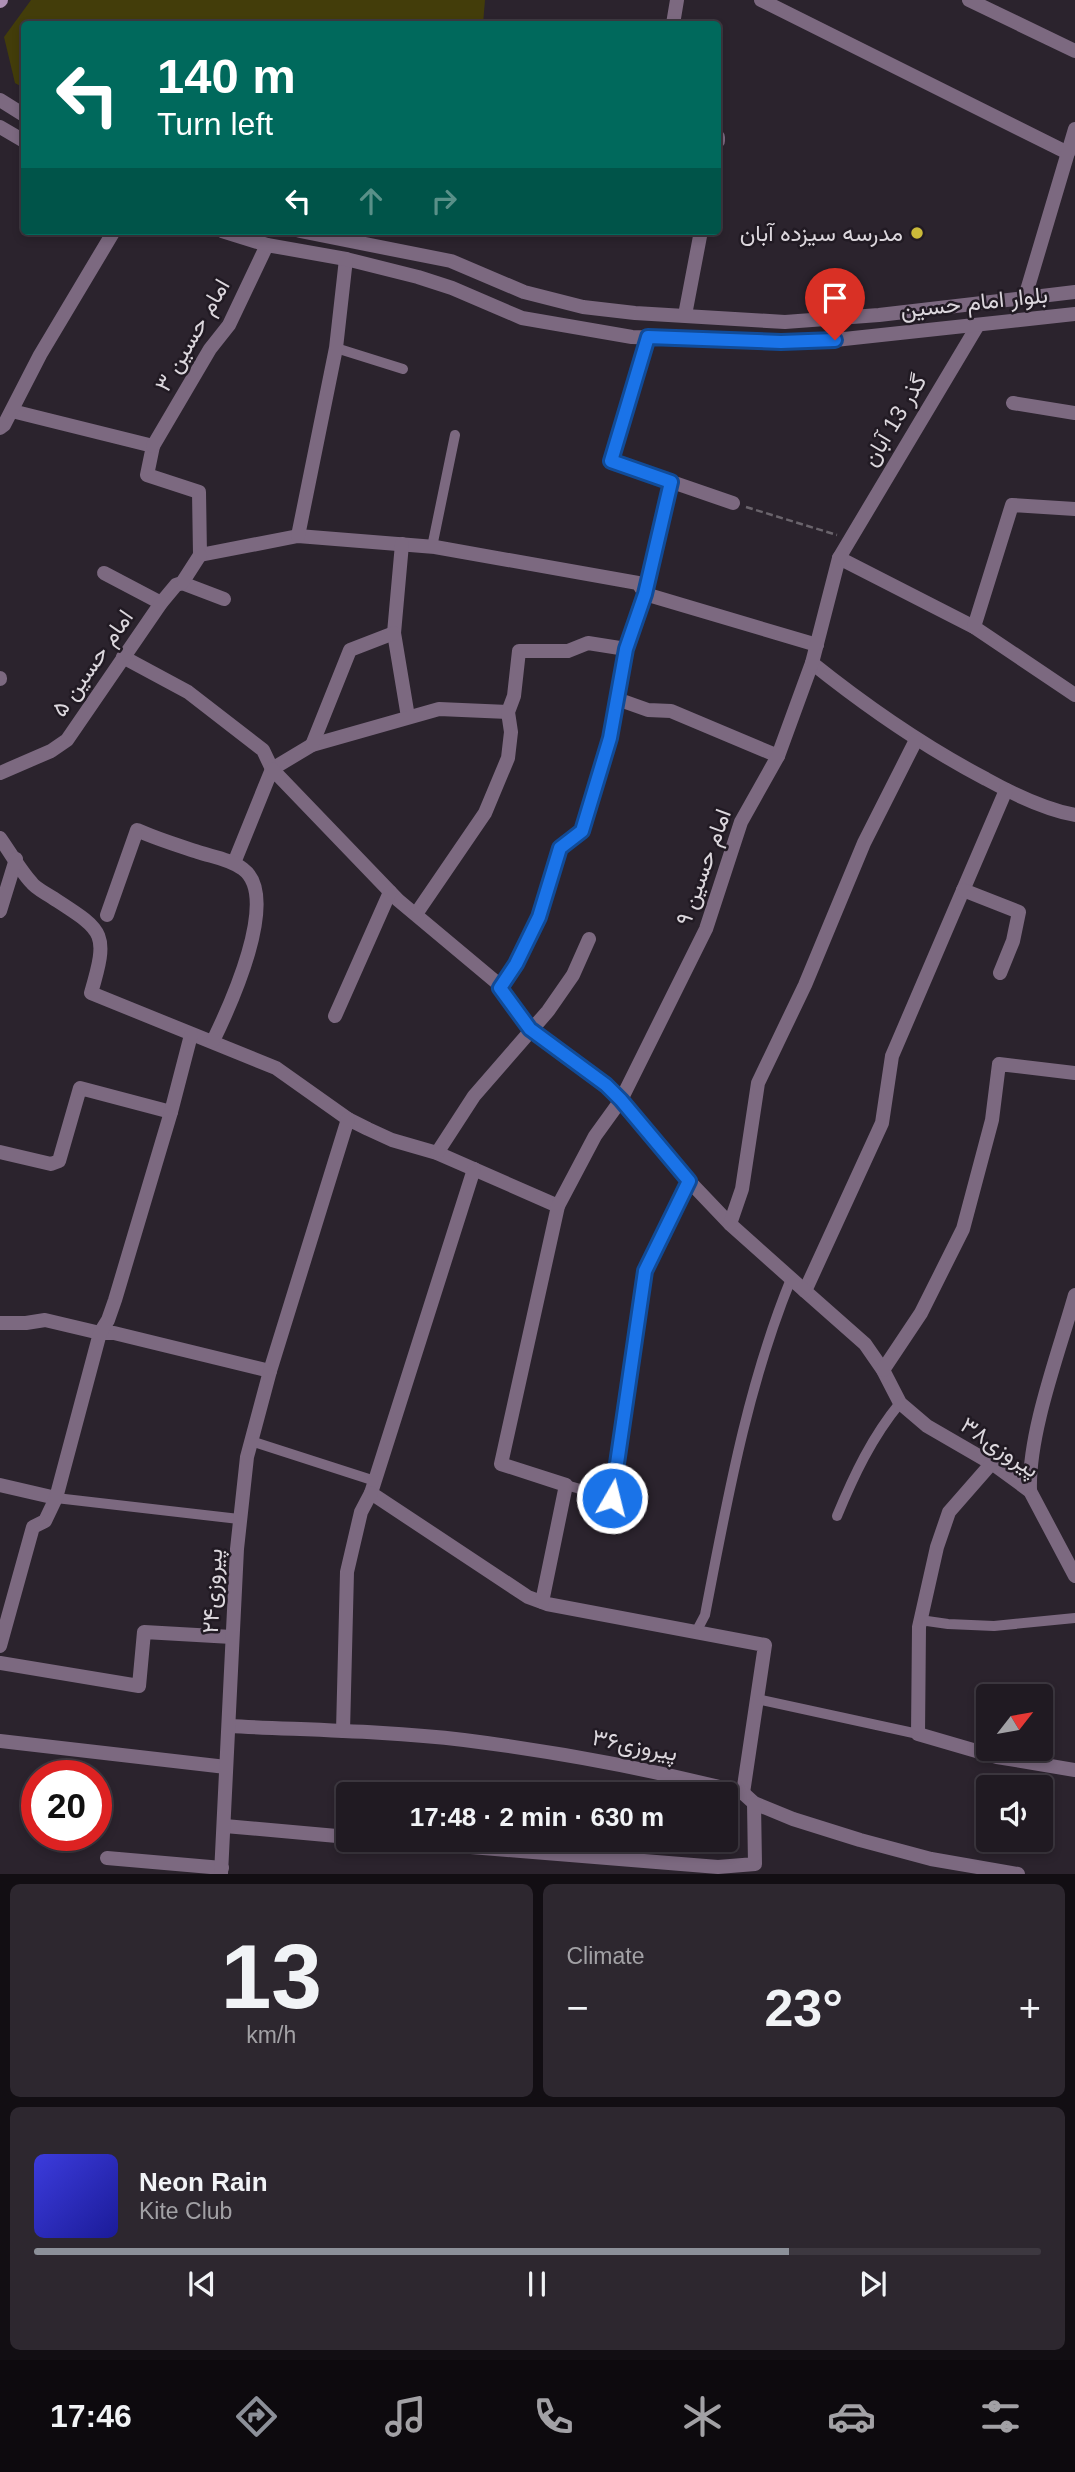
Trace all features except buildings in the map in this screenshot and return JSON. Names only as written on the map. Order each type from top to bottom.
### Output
[{"type":"street","points":[[674,21],[677,0]]},
{"type":"street","points":[[761,0],[784,6],[1068,153]]},
{"type":"street","points":[[969,0],[1075,51]]},
{"type":"street","points":[[1,100],[21,113]]},
{"type":"street","points":[[0,127],[21,139]]},
{"type":"street","points":[[1025,297],[1075,129]]},
{"type":"street","points":[[0,428],[5,425],[40,355],[112,235]]},
{"type":"street","name":"بلوار امام حسین","points":[[235,235],[267,245],[346,259],[441,284],[522,318],[584,330],[648,337],[808,341],[1075,314]]},
{"type":"street","points":[[320,235],[451,261],[524,292],[583,307],[635,313],[785,322],[879,315],[1075,292]]},
{"type":"street","points":[[685,315],[700,235]]},
{"type":"street","name":"امام حسین ۳","points":[[153,446],[210,349],[229,325],[267,245]]},
{"type":"street","points":[[299,536],[336,348],[346,259]]},
{"type":"street","name":"گذر 13 آبان","points":[[839,558],[978,325]]},
{"type":"street","points":[[648,337],[611,461],[733,503]]},
{"type":"street","points":[[1013,403],[1075,413]]},
{"type":"street","points":[[12,411],[153,446],[147,475],[199,492],[200,555],[299,536],[432,547],[638,583],[645,594],[817,645]]},
{"type":"street","points":[[500,988],[516,964],[539,917],[560,848],[582,831],[610,738],[626,649],[645,594],[671,482]]},
{"type":"street","points":[[974,627],[1012,505],[1075,509]]},
{"type":"street","points":[[402,544],[394,633],[408,717]]},
{"type":"street","name":"امام حسین ۵","points":[[0,773],[51,751],[67,740],[161,603],[176,585],[182,583],[200,555]]},
{"type":"street","points":[[839,558],[974,627],[1075,695]]},
{"type":"street","name":"امام حسین ۹","points":[[566,1485],[501,1464],[558,1206],[595,1136],[621,1100],[706,929],[741,822],[778,756],[812,663],[839,558]]},
{"type":"street","points":[[104,573],[161,603]]},
{"type":"street","points":[[182,583],[224,599]]},
{"type":"street","points":[[312,745],[350,650],[394,633]]},
{"type":"street","points":[[416,914],[485,814],[508,758],[511,732],[508,712],[514,696],[519,651],[568,651],[588,643],[626,649]]},
{"type":"street","name":"پیروزی۳۸","points":[[123,657],[188,692],[263,750],[272,769],[390,892],[500,988],[530,1029],[606,1085],[730,1224],[865,1344],[900,1402],[927,1426],[1030,1491],[1075,1576]]},
{"type":"street","points":[[812,663],[916,740],[1006,790],[1075,815]]},
{"type":"street","points":[[617,699],[648,710],[671,711],[778,756]]},
{"type":"street","points":[[234,863],[272,769],[312,745],[439,709],[508,712]]},
{"type":"street","points":[[730,1224],[742,1189],[758,1083],[805,985],[864,843],[916,740]]},
{"type":"street","points":[[806,1291],[882,1123],[892,1056],[1006,790]]},
{"type":"street","points":[[107,915],[137,830],[234,863],[252,878],[257,898],[246,964],[236,996],[214,1041]]},
{"type":"street","points":[[0,838],[31,883],[90,922],[98,932],[102,945],[101,959],[91,992],[276,1068],[348,1119],[393,1140],[437,1153],[558,1206]]},
{"type":"street","points":[[0,911],[16,859]]},
{"type":"street","points":[[963,890],[1019,912],[1013,940],[1000,973]]},
{"type":"street","points":[[335,1017],[390,892]]},
{"type":"street","points":[[437,1153],[474,1096],[548,1011],[572,975],[589,939]]},
{"type":"street","points":[[0,1646],[33,1527],[45,1521],[56,1499],[100,1333],[115,1300],[191,1035]]},
{"type":"street","points":[[883,1370],[921,1314],[963,1228],[992,1120],[999,1064],[1075,1073]]},
{"type":"street","points":[[0,1152],[51,1164],[59,1161],[80,1088],[171,1112]]},
{"type":"street","name":"پیروزی۲۴","points":[[221,1871],[239,1519],[251,1441],[348,1119]]},
{"type":"street","points":[[343,1731],[347,1572],[360,1512],[373,1487],[474,1169]]},
{"type":"street","points":[[1030,1491],[1030,1472],[1043,1407],[1075,1295]]},
{"type":"street","points":[[0,1323],[45,1320],[100,1333],[114,1333],[270,1371]]},
{"type":"street","points":[[976,1751],[918,1734],[920,1620],[937,1547],[949,1512],[991,1464]]},
{"type":"street","points":[[0,1485],[56,1499]]},
{"type":"street","points":[[542,1602],[566,1485]]},
{"type":"street","points":[[373,1487],[528,1597],[542,1602],[765,1645],[748,1798],[755,1864],[718,1867],[533,1852]]},
{"type":"street","points":[[0,1662],[139,1686],[144,1632],[232,1637]]},
{"type":"street","name":"پیروزی۳۶","points":[[229,1726],[463,1740],[596,1760],[748,1798],[793,1819],[860,1840],[931,1859],[1018,1874]]},
{"type":"street","points":[[0,1741],[226,1768]]},
{"type":"street","points":[[1041,1761],[1075,1770]]},
{"type":"street","points":[[225,1826],[336,1836]]},
{"type":"street","points":[[107,1858],[221,1871]]},
{"type":"lane","points":[[336,348],[403,369]]},
{"type":"lane","points":[[432,547],[455,435]]},
{"type":"lane","points":[[566,1485],[612,1498],[645,1271],[689,1181]]},
{"type":"lane","points":[[696,1632],[705,1615],[739,1441],[773,1324],[791,1279]]},
{"type":"lane","points":[[837,1516],[852,1479],[872,1442],[900,1402]]},
{"type":"lane","points":[[251,1441],[373,1487]]},
{"type":"lane","points":[[56,1499],[239,1519]]},
{"type":"lane","points":[[920,1620],[994,1626],[1075,1618]]},
{"type":"lane","points":[[757,1699],[918,1734]]},
{"type":"path","points":[[733,503],[849,538]]},
{"type":"shaded area","points":[[31,0],[485,0],[483,21],[21,21],[21,86],[15,83],[4,37]]},
{"type":"place","name":"مدرسه سیزده آبان","points":[[917,233]]},
{"type":"route","points":[[612,1498],[645,1271],[689,1181],[621,1100],[606,1085],[530,1029],[500,988],[516,964],[539,917],[560,848],[582,831],[610,738],[626,649],[645,594],[671,482],[611,461],[648,337],[781,342],[835,340]]}]
